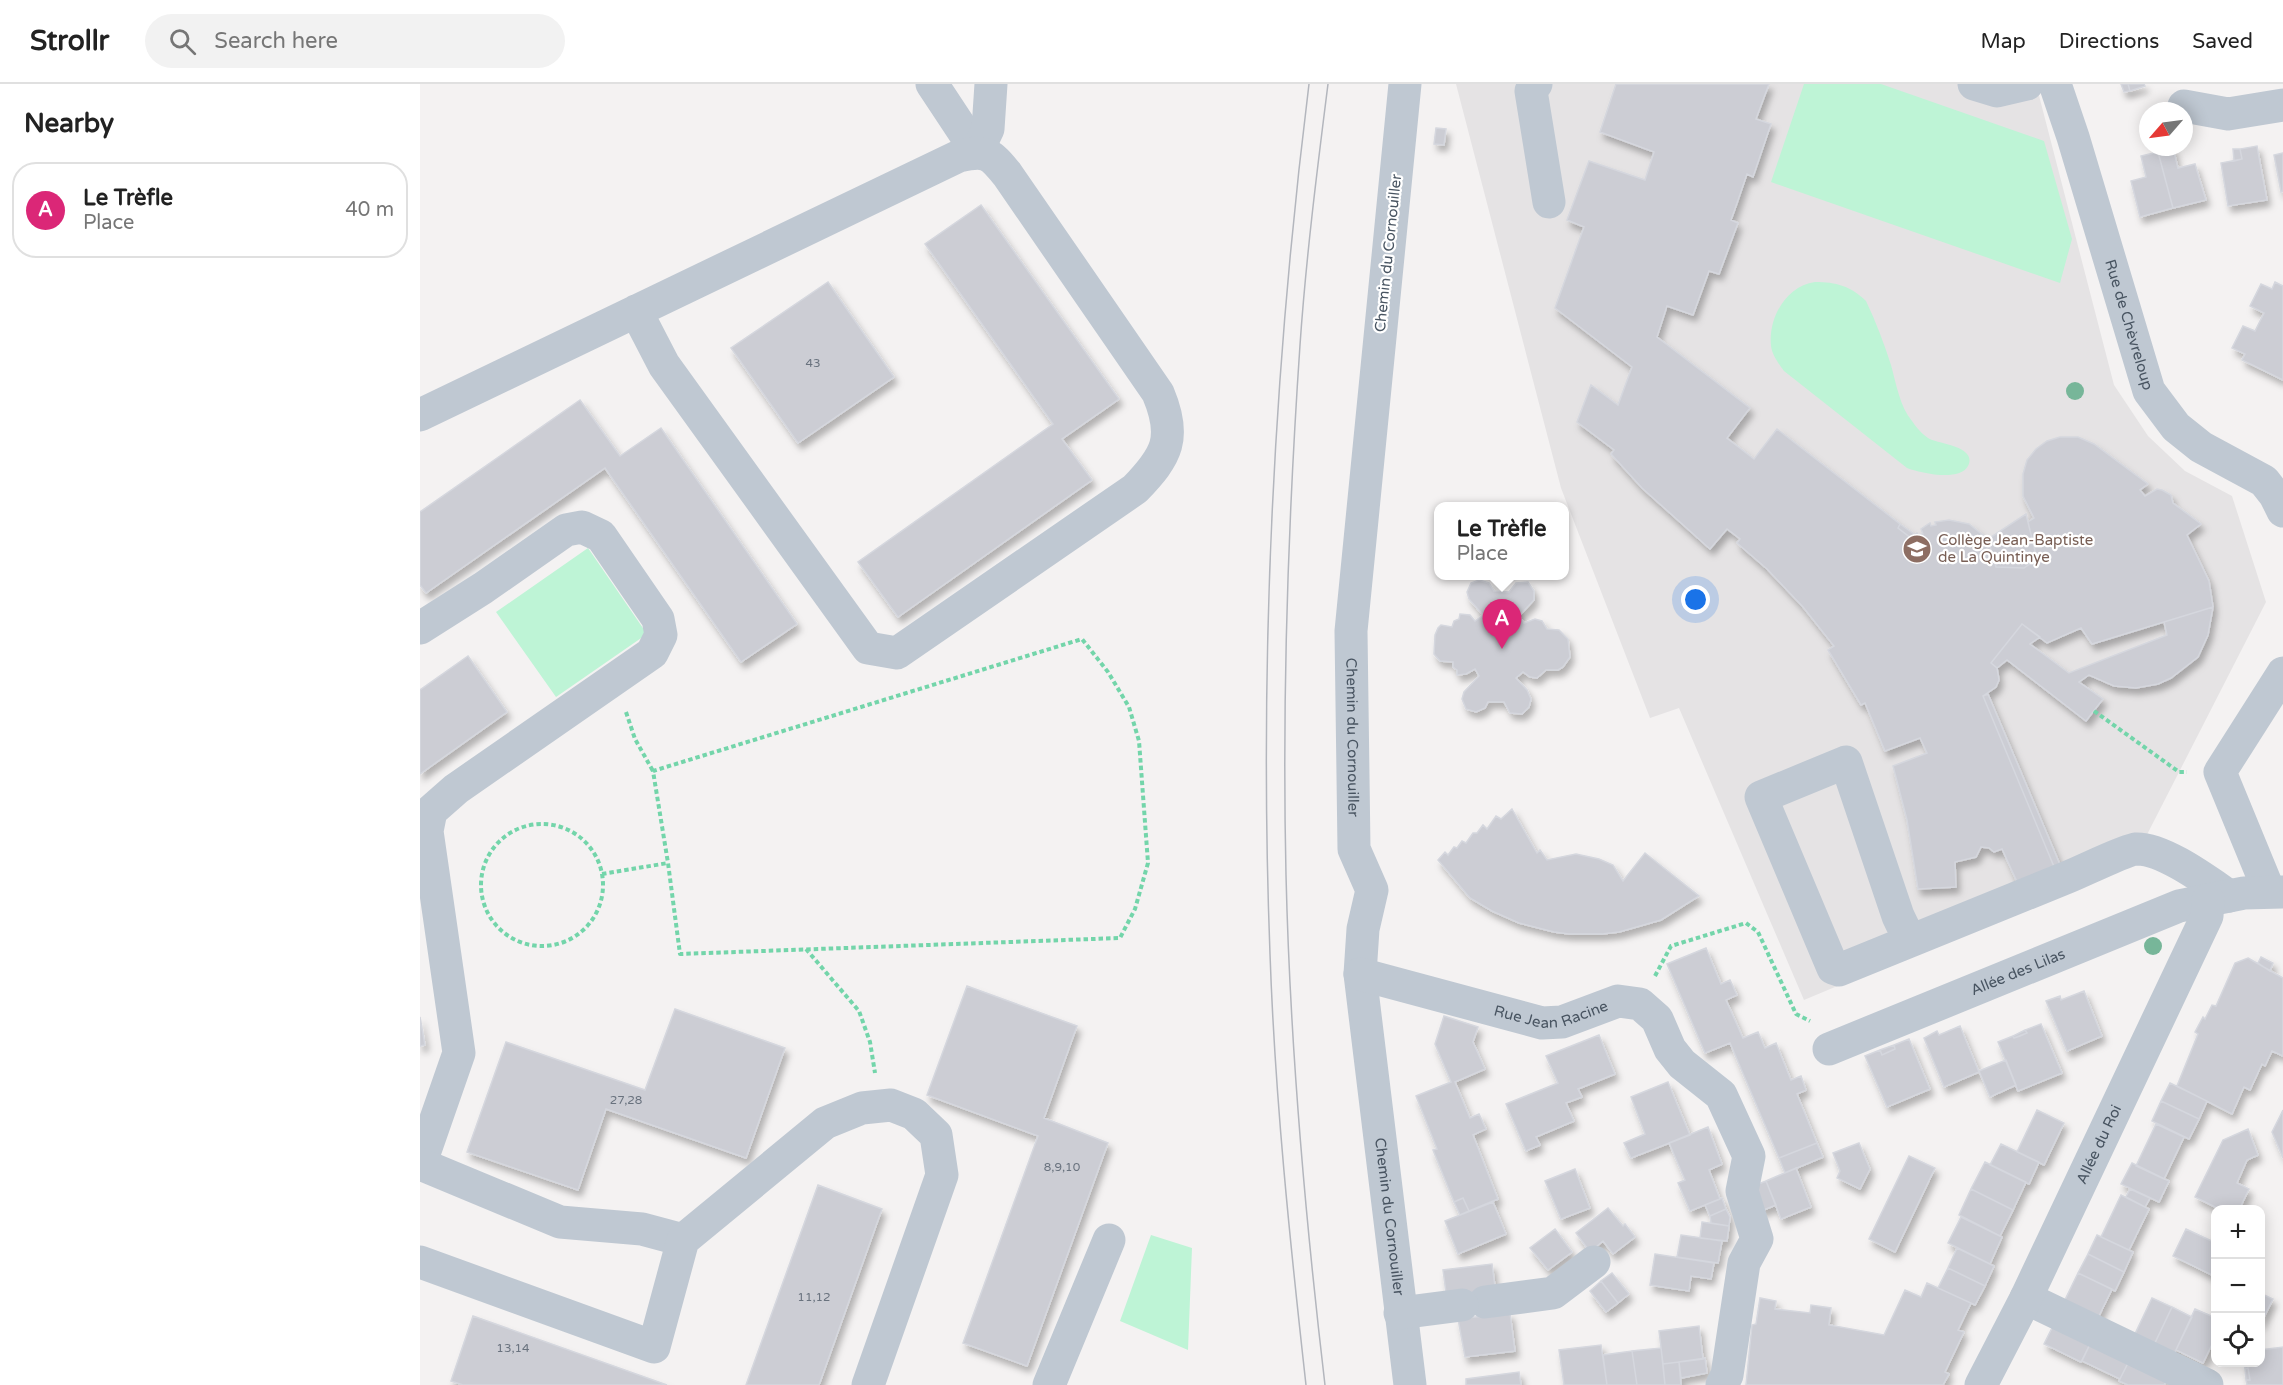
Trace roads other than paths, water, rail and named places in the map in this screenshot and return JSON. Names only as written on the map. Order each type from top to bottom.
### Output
[{"type":"street","points":[[932,84],[977,152]]},
{"type":"street","points":[[977,152],[988,129],[991,84]]},
{"type":"street","name":"Chemin du Cornouiller","points":[[1405,84],[1351,631],[1354,849],[1372,890],[1363,929],[1360,974],[1410,1385]]},
{"type":"street","points":[[1536,84],[1531,90],[1549,202]]},
{"type":"street","points":[[1974,84],[1996,91],[2027,84]]},
{"type":"street","name":"Rue de Chèvreloup","points":[[2055,84],[2150,391],[2176,427],[2201,447],[2264,481],[2283,510]]},
{"type":"street","points":[[2193,108],[2228,114],[2283,105]]},
{"type":"street","points":[[420,415],[636,311],[959,156],[977,152],[992,156],[1007,174],[1158,393],[1167,415],[1168,444],[1155,468],[1135,489],[897,653],[868,648],[664,366],[636,311]]},
{"type":"street","points":[[420,628],[483,588],[566,530],[582,527],[601,536],[658,619],[661,635],[652,653],[456,789],[431,811],[427,831],[459,1053],[426,1126],[420,1165],[560,1222],[642,1229],[683,1240]]},
{"type":"street","points":[[2276,892],[2220,772],[2283,673]]},
{"type":"street","points":[[1910,941],[1898,916],[1846,762],[1761,797],[1833,968],[1839,970],[1910,941],[2135,849],[2162,855],[2193,871],[2219,898]]},
{"type":"street","name":"Allée des Lilas","points":[[1821,1036],[2179,906],[2219,898],[2276,892]]},
{"type":"street","name":"Allée du Roi","points":[[1981,1385],[2026,1298],[2207,916],[2219,898]]},
{"type":"street","name":"Rue Jean Racine","points":[[1360,974],[1542,1023],[1562,1022],[1618,1001],[1640,1004],[1657,1019],[1670,1049],[1682,1064],[1721,1095],[1749,1156],[1742,1191],[1757,1239],[1743,1263],[1727,1376],[1722,1385]]},
{"type":"street","points":[[420,1262],[654,1347],[683,1240],[825,1123],[862,1108],[891,1104],[914,1114],[936,1135],[942,1175],[868,1385]]},
{"type":"street","points":[[1049,1385],[1109,1240]]},
{"type":"street","points":[[1400,1313],[1553,1293],[1594,1262]]},
{"type":"street","points":[[2026,1298],[2207,1385]]},
{"type":"tram line","points":[[1306,1385],[1275,1062],[1270,954],[1266,736],[1272,518],[1278,410],[1286,301],[1309,84]]},
{"type":"tram line","points":[[1325,1385],[1311,1258],[1295,1067],[1286,875],[1285,743],[1289,544],[1300,345],[1328,84]]},
{"type":"place","name":"Collège Jean-Baptiste de La Quintinye","points":[[1917,549]]},
{"type":"place","name":"Le Trèfle","points":[[1502,649]]}]
